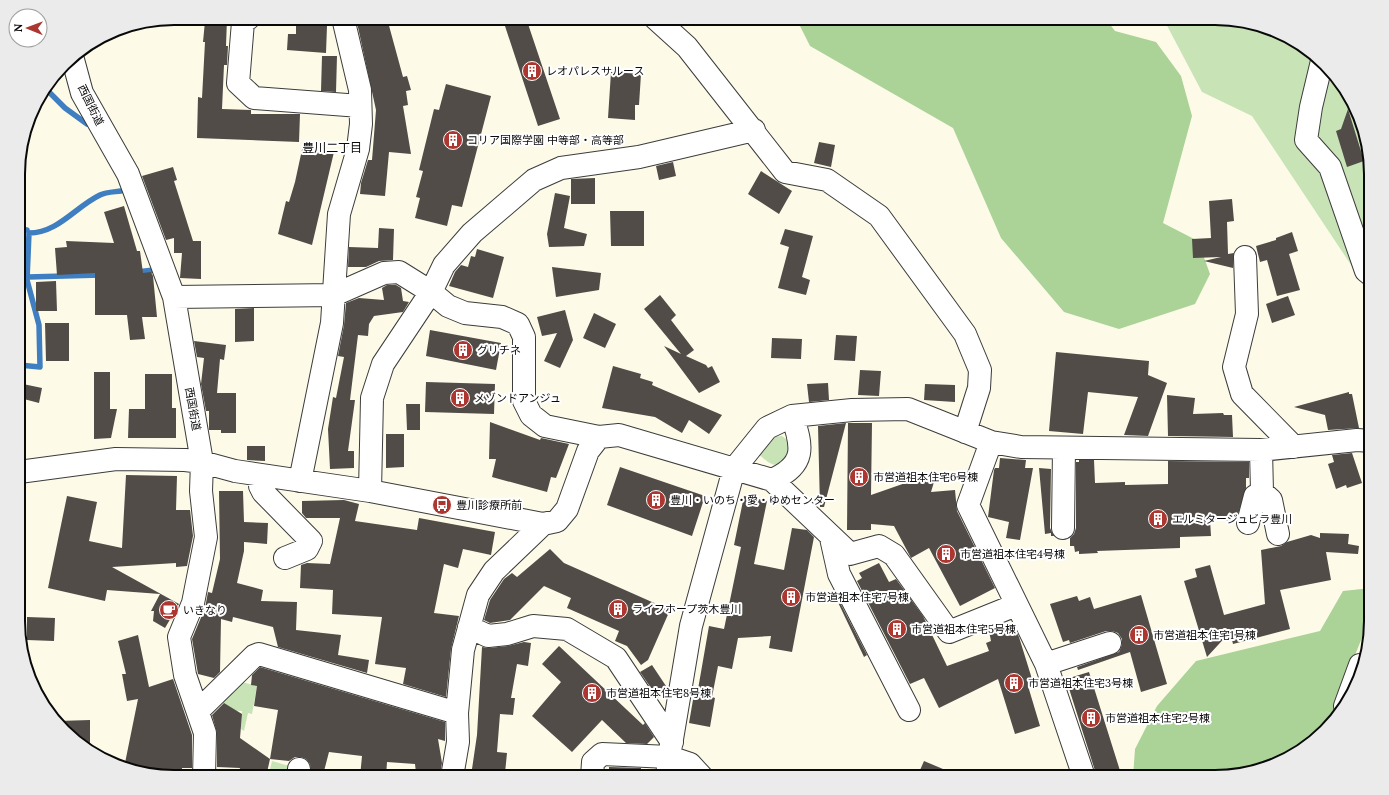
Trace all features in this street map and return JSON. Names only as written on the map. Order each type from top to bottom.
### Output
[{"type":"street","points":[[244,25],[238,83],[254,98],[360,106]]},
{"type":"street","points":[[300,481],[332,322],[339,214],[358,149],[361,124],[360,90],[345,25]]},
{"type":"street","points":[[663,25],[687,46],[754,130],[785,172],[827,180],[879,216],[965,334],[980,370],[979,388],[965,432]]},
{"type":"street","name":"西国街道","points":[[74,64],[82,93],[128,174],[174,297],[202,462],[201,491],[206,537],[193,603],[179,637],[185,675],[199,710],[205,733],[204,770]]},
{"type":"street","points":[[1320,69],[1311,107],[1306,140],[1330,166],[1364,266]]},
{"type":"street","points":[[370,491],[372,398],[383,364],[430,292],[444,265],[472,233],[534,180],[561,168],[639,157],[754,130]]},
{"type":"street","points":[[1245,256],[1247,314],[1234,367],[1242,394],[1294,447]]},
{"type":"street","points":[[174,297],[334,295],[384,273],[399,272],[430,292],[448,306],[465,313],[502,317],[518,324],[524,337],[524,401],[531,415],[546,426],[599,437],[619,435],[772,480],[831,538],[850,554],[879,546],[894,555],[949,632],[1016,604]]},
{"type":"street","points":[[669,759],[691,626],[734,469],[767,428],[792,416],[852,410],[908,409],[991,442],[1021,447],[1261,450],[1364,440]]},
{"type":"street","points":[[772,480],[784,475],[796,465],[800,450],[798,432],[792,416]]},
{"type":"street","points":[[25,471],[116,459],[185,460],[202,462],[235,471],[370,491],[543,524],[557,521],[567,509],[588,451],[599,437]]},
{"type":"street","points":[[991,442],[968,505],[1046,664],[1082,770]]},
{"type":"street","points":[[1063,528],[1064,448]]},
{"type":"street","points":[[1261,450],[1262,492],[1271,500],[1278,534]]},
{"type":"street","points":[[260,475],[260,486],[263,492],[311,541],[307,548],[285,558]]},
{"type":"street","points":[[1248,523],[1255,496],[1262,492]]},
{"type":"street","points":[[453,770],[458,742],[457,713],[463,650],[478,595],[494,571],[543,524]]},
{"type":"street","points":[[831,538],[839,574],[909,710]]},
{"type":"street","points":[[469,627],[488,636],[507,634],[533,626],[567,629],[616,658],[669,759]]},
{"type":"street","points":[[1046,664],[1110,643]]},
{"type":"street","points":[[199,710],[254,656],[259,654],[457,713]]},
{"type":"street","points":[[592,770],[592,762],[602,754],[669,759],[690,764],[696,770]]},
{"type":"green space","points":[[800,25],[1110,25],[1115,31],[1156,42],[1181,76],[1192,116],[1163,223],[1198,241],[1210,274],[1195,304],[1119,329],[1064,312],[1001,238],[953,128],[810,46]]},
{"type":"green space","points":[[1167,25],[1225,25],[1254,30],[1272,36],[1290,45],[1306,56],[1333,83],[1353,117],[1359,135],[1363,155],[1364,284],[1252,116],[1202,92]]},
{"type":"green space","points":[[782,436],[790,442],[790,460],[776,465],[769,463],[758,454],[773,437]]},
{"type":"green space","points":[[1364,589],[1364,633],[1332,713],[1306,739],[1290,750],[1272,759],[1254,765],[1234,769],[1134,770],[1135,749],[1157,706],[1196,661],[1320,631],[1343,591]]},
{"type":"green space","points":[[242,682],[257,686],[252,714],[248,713],[244,731],[241,729],[242,711],[225,710],[228,706],[216,699]]},
{"type":"green space","points":[[272,761],[303,770],[270,770]]},
{"type":"building","points":[[205,25],[227,25],[227,65],[224,65],[222,109],[251,110],[251,114],[300,114],[299,142],[197,138],[198,97],[202,98],[205,42],[203,42]]},
{"type":"building","points":[[296,25],[327,26],[326,53],[287,50],[288,34],[296,34]]},
{"type":"building","points":[[358,25],[389,25],[403,77],[407,76],[411,90],[406,91],[408,105],[403,106],[411,154],[389,152],[385,196],[360,194],[361,183],[368,160],[372,160],[376,110]]},
{"type":"building","name":"レオパレスサルース","points":[[505,25],[528,25],[560,119],[538,126]]},
{"type":"building","points":[[322,56],[337,56],[336,92],[321,91]]},
{"type":"building","points":[[611,72],[641,74],[639,105],[635,105],[635,120],[608,118]]},
{"type":"building","name":"コリア国際学園 中等部・高等部","points":[[446,84],[491,96],[462,207],[452,205],[447,226],[415,218],[420,198],[416,197],[423,171],[419,170],[434,109],[439,110]]},
{"type":"building","points":[[1348,109],[1364,161],[1347,167],[1336,131],[1341,129]]},
{"type":"building","points":[[819,142],[835,145],[831,167],[814,163]]},
{"type":"building","points":[[303,145],[334,152],[312,245],[278,234],[286,201],[289,202],[295,182]]},
{"type":"building","points":[[673,162],[676,176],[659,180],[656,166]]},
{"type":"building","points":[[173,167],[177,180],[174,181],[193,241],[201,241],[201,279],[180,278],[182,253],[174,253],[174,238],[166,240],[142,176]]},
{"type":"building","points":[[761,171],[792,191],[779,214],[748,194]]},
{"type":"building","points":[[595,178],[595,204],[571,204],[571,179]]},
{"type":"building","points":[[555,193],[570,196],[564,228],[587,234],[584,246],[549,247],[547,234]]},
{"type":"building","points":[[1232,199],[1234,221],[1227,222],[1228,254],[1234,253],[1233,268],[1204,261],[1221,257],[1193,258],[1192,239],[1211,238],[1209,201]]},
{"type":"building","points":[[124,206],[137,251],[140,251],[143,273],[151,272],[153,276],[157,317],[142,317],[145,339],[130,340],[127,315],[95,315],[95,273],[57,275],[55,248],[67,247],[66,241],[114,243],[104,212]]},
{"type":"building","points":[[610,211],[644,211],[644,246],[611,246]]},
{"type":"building","points":[[379,228],[394,229],[393,260],[379,261],[366,267],[348,267],[349,247],[378,248]]},
{"type":"building","points":[[785,229],[813,236],[802,277],[810,280],[806,295],[778,288],[789,247],[780,244]]},
{"type":"building","points":[[1292,232],[1298,251],[1289,254],[1300,290],[1277,296],[1267,260],[1260,262],[1256,246],[1276,240],[1276,238]]},
{"type":"building","points":[[477,249],[504,257],[493,298],[449,286],[455,272],[461,265],[468,267],[471,256],[475,257]]},
{"type":"building","points":[[552,267],[601,273],[599,290],[556,297]]},
{"type":"building","points":[[56,281],[57,311],[36,311],[36,282]]},
{"type":"building","points":[[387,285],[396,285],[401,288],[403,301],[409,302],[403,312],[374,316],[369,324],[368,336],[358,335],[350,400],[355,400],[348,451],[354,451],[354,468],[330,469],[328,429],[333,397],[336,398],[344,357],[338,356],[344,325],[346,303],[359,298],[384,300],[382,288]]},
{"type":"building","points":[[660,295],[676,315],[671,320],[694,350],[686,356],[706,365],[708,368],[712,366],[720,382],[699,393],[664,346],[681,354],[644,309]]},
{"type":"building","points":[[1288,296],[1295,315],[1272,323],[1266,304]]},
{"type":"building","points":[[254,308],[254,341],[235,342],[235,309]]},
{"type":"building","points":[[565,310],[573,340],[560,368],[544,361],[557,333],[542,336],[537,317]]},
{"type":"building","points":[[594,313],[616,324],[605,348],[583,338]]},
{"type":"building","points":[[45,323],[69,323],[69,361],[46,361]]},
{"type":"building","name":"グリチネ","points":[[430,330],[501,343],[496,370],[426,356]]},
{"type":"building","points":[[836,335],[857,336],[855,361],[834,360]]},
{"type":"building","points":[[772,338],[802,339],[801,359],[771,358]]},
{"type":"building","points":[[194,341],[226,345],[224,360],[220,359],[217,393],[236,393],[236,433],[221,433],[221,430],[209,430],[209,411],[206,411],[201,384],[204,358],[197,357]]},
{"type":"building","points":[[1056,352],[1149,361],[1148,375],[1167,383],[1148,436],[1124,435],[1138,397],[1088,392],[1083,434],[1049,431]]},
{"type":"building","points":[[613,366],[641,374],[640,378],[653,382],[652,385],[722,415],[709,434],[689,420],[682,433],[655,417],[602,408]]},
{"type":"building","points":[[860,370],[881,371],[879,396],[858,395]]},
{"type":"building","points":[[94,372],[110,372],[110,409],[117,409],[111,438],[94,439]]},
{"type":"building","points":[[145,374],[172,374],[172,408],[176,408],[176,438],[128,438],[129,409],[145,409]]},
{"type":"building","name":"メゾンドアンジュ","points":[[426,382],[495,384],[494,414],[425,412]]},
{"type":"building","points":[[828,383],[829,400],[809,402],[807,384]]},
{"type":"building","points":[[25,384],[42,388],[39,403],[25,399]]},
{"type":"building","points":[[925,384],[955,385],[955,402],[924,400]]},
{"type":"building","points":[[1349,392],[1349,394],[1352,394],[1359,428],[1328,430],[1325,415],[1294,407]]},
{"type":"building","points":[[1167,395],[1195,398],[1193,414],[1223,413],[1224,415],[1232,415],[1233,437],[1168,436]]},
{"type":"building","points":[[406,404],[420,404],[420,430],[407,430]]},
{"type":"building","points":[[490,422],[540,440],[541,438],[569,444],[556,478],[551,477],[547,492],[492,477],[496,459],[489,459]]},
{"type":"building","points":[[846,423],[824,507],[820,507],[818,426]]},
{"type":"building","points":[[848,423],[872,423],[871,495],[937,472],[931,492],[955,490],[957,511],[995,588],[960,606],[929,548],[911,558],[894,526],[871,524],[871,530],[847,530]]},
{"type":"building","points":[[386,434],[404,434],[404,467],[386,468]]},
{"type":"building","points":[[247,446],[265,446],[265,461],[247,460]]},
{"type":"building","points":[[1352,453],[1362,483],[1347,488],[1346,485],[1336,489],[1328,464],[1334,462],[1332,455]]},
{"type":"building","points":[[1000,458],[1026,460],[1025,468],[1033,468],[1020,540],[1006,538],[1009,522],[988,517],[994,470],[995,468],[999,468]]},
{"type":"building","points":[[1079,460],[1094,460],[1095,483],[1125,482],[1125,485],[1168,484],[1168,461],[1249,462],[1249,478],[1246,478],[1246,488],[1236,521],[1210,520],[1211,536],[1180,537],[1180,548],[1097,551],[1098,553],[1079,554],[1079,551],[1075,552],[1074,546],[1070,546],[1070,538],[1074,534],[1076,528],[1076,462],[1079,462]]},
{"type":"building","name":"豊川・いのち・愛・ゆめセンター","points":[[620,467],[705,496],[692,536],[607,505]]},
{"type":"building","points":[[1039,468],[1051,469],[1050,528],[1054,536],[1051,536],[1051,533],[1045,534]]},
{"type":"building","points":[[126,475],[177,476],[176,510],[190,510],[193,536],[187,566],[176,567],[176,563],[112,567],[179,604],[165,628],[153,621],[154,611],[151,611],[160,594],[107,590],[105,601],[48,588],[67,496],[97,502],[89,541],[122,548]]},
{"type":"building","points":[[219,491],[243,491],[244,522],[268,523],[267,544],[244,542],[244,551],[237,583],[263,590],[261,601],[297,602],[296,630],[341,635],[338,655],[369,660],[367,673],[278,647],[273,627],[233,617],[232,622],[221,619],[220,672],[214,678],[198,674],[192,639],[205,608],[208,592],[212,593],[220,559]]},
{"type":"building","points":[[744,496],[767,501],[754,564],[784,570],[792,528],[807,530],[814,537],[792,652],[769,648],[771,636],[738,638],[732,669],[718,666],[712,697],[715,698],[710,727],[689,723],[694,694],[697,695],[709,626],[724,629],[741,547],[734,545]]},
{"type":"building","points":[[344,500],[359,504],[355,521],[417,530],[419,518],[495,532],[491,555],[463,549],[458,568],[444,564],[434,613],[459,616],[451,649],[446,697],[403,684],[406,668],[375,664],[382,617],[332,614],[333,590],[300,588],[301,565],[307,563],[330,564],[340,518],[306,518],[302,513],[302,501]]},
{"type":"building","points":[[1320,533],[1349,534],[1348,544],[1359,546],[1358,554],[1326,552],[1331,580],[1280,590],[1290,629],[1233,644],[1230,632],[1207,657],[1184,581],[1197,577],[1195,569],[1210,565],[1224,615],[1265,604],[1261,550],[1281,546],[1287,542],[1311,535],[1320,538]]},
{"type":"building","name":"ライフホープ茨木豊川","points":[[550,549],[564,563],[670,610],[648,660],[641,665],[627,646],[615,641],[619,631],[567,608],[571,598],[544,586],[510,620],[490,623],[484,620],[490,600],[504,579],[512,573],[517,577]]},
{"type":"building","points":[[879,563],[889,582],[896,579],[923,616],[947,666],[989,651],[986,643],[991,641],[989,631],[1012,624],[1015,634],[1017,633],[1019,637],[1032,679],[1028,680],[1028,686],[1040,726],[1015,734],[998,679],[939,708],[924,678],[910,684],[857,581],[862,578],[859,573]]},
{"type":"building","points":[[835,593],[867,655],[864,657],[834,594]]},
{"type":"building","points":[[1141,595],[1167,684],[1141,692],[1130,652],[1078,670],[1077,667],[1119,652],[1122,645],[1122,639],[1118,633],[1106,631],[1070,643],[1069,640],[1063,642],[1050,604],[1077,596],[1079,601],[1090,597],[1094,609]]},
{"type":"building","points":[[27,617],[55,618],[54,641],[27,640]]},
{"type":"building","points":[[138,635],[149,687],[173,679],[192,735],[192,768],[182,768],[182,770],[164,770],[125,762],[138,699],[127,701],[122,674],[126,674],[118,641]]},
{"type":"building","points":[[524,642],[531,643],[528,666],[517,664],[511,698],[515,698],[513,715],[500,714],[497,752],[507,753],[505,770],[472,769],[477,735],[482,647],[489,648],[508,646]]},
{"type":"building","points":[[559,646],[643,725],[645,723],[654,737],[647,744],[626,743],[602,720],[572,752],[532,716],[561,682],[542,664]]},
{"type":"building","points":[[652,665],[668,689],[667,696],[658,698],[640,672]]},
{"type":"building","points":[[260,667],[445,722],[445,741],[438,739],[442,763],[441,769],[416,770],[415,764],[387,762],[386,770],[361,770],[362,756],[329,752],[324,770],[311,770],[310,764],[306,759],[301,757],[295,757],[289,761],[270,759],[278,710],[254,706],[257,686],[251,685],[252,675]]},
{"type":"building","name":"市営道祖本住宅2号棟","points":[[1089,672],[1120,770],[1095,770],[1066,679]]},
{"type":"building","points":[[224,703],[242,714],[240,738],[270,759],[268,770],[239,770],[240,768],[217,767],[217,733],[212,715]]},
{"type":"building","points":[[90,720],[90,744],[76,733],[64,721]]},
{"type":"building","points":[[924,761],[945,770],[920,770]]},
{"type":"building","points":[[609,767],[641,768],[641,770],[609,770]]},
{"type":"waterway","points":[[49,92],[65,108],[87,124]]},
{"type":"waterway","points":[[29,233],[49,229],[100,195],[121,191]]},
{"type":"waterway","points":[[25,366],[40,367],[39,325],[27,280],[29,233]]},
{"type":"waterway","points":[[136,272],[154,270]]},
{"type":"waterway","points":[[28,277],[101,275]]},
{"type":"place","name":"レオパレスサルース","points":[[532,71]]},
{"type":"place","name":"コリア国際学園 中等部・高等部","points":[[453,140]]},
{"type":"place","name":"グリチネ","points":[[463,350]]},
{"type":"place","name":"メゾンドアンジュ","points":[[460,398]]},
{"type":"place","name":"市営道祖本住宅6号棟","points":[[859,477]]},
{"type":"place","name":"豊川・いのち・愛・ゆめセンター","points":[[656,500]]},
{"type":"place","name":"豊川診療所前","points":[[442,505]]},
{"type":"place","name":"エルミタージュビラ豊川","points":[[1158,519]]},
{"type":"place","name":"市営道祖本住宅4号棟","points":[[946,554]]},
{"type":"place","name":"市営道祖本住宅7号棟","points":[[791,597]]},
{"type":"place","name":"ライフホープ茨木豊川","points":[[618,609]]},
{"type":"place","name":"いきなり","points":[[169,610]]},
{"type":"place","name":"市営道祖本住宅5号棟","points":[[897,629]]},
{"type":"place","name":"市営道祖本住宅1号棟","points":[[1139,635]]},
{"type":"place","name":"市営道祖本住宅3号棟","points":[[1014,683]]},
{"type":"place","name":"市営道祖本住宅8号棟","points":[[592,693]]},
{"type":"place","name":"市営道祖本住宅2号棟","points":[[1091,718]]},
{"type":"district","name":"豊川二丁目","points":[[332,147]]}]
